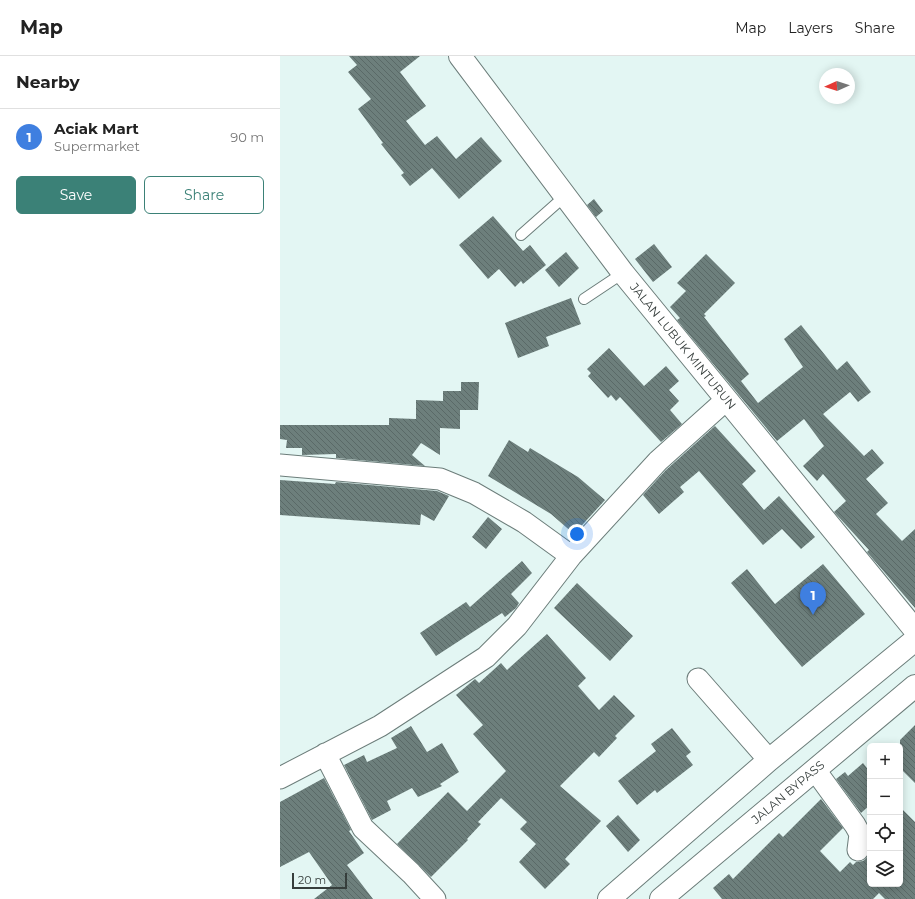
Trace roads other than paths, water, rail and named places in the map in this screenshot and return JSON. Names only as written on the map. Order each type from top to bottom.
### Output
[{"type":"main road","name":"JALAN LUBUK MINTURUN","points":[[460,56],[623,273],[915,630]]},
{"type":"main road","points":[[609,899],[769,760],[915,640]]},
{"type":"main road","name":"JALAN BYPASS","points":[[661,899],[915,686]]},
{"type":"street","points":[[280,778],[380,726],[486,657],[517,626],[571,556],[658,461],[726,400]]},
{"type":"street","points":[[280,465],[440,479],[474,493],[524,522],[571,556]]},
{"type":"street","points":[[698,679],[769,760]]},
{"type":"street","points":[[325,754],[363,828],[435,899]]},
{"type":"street","points":[[815,770],[860,834],[858,850]]},
{"type":"lane","points":[[521,235],[565,196]]},
{"type":"lane","points":[[584,299],[623,273]]},
{"type":"place","name":"Aciak Mart","points":[[813,615]]}]
